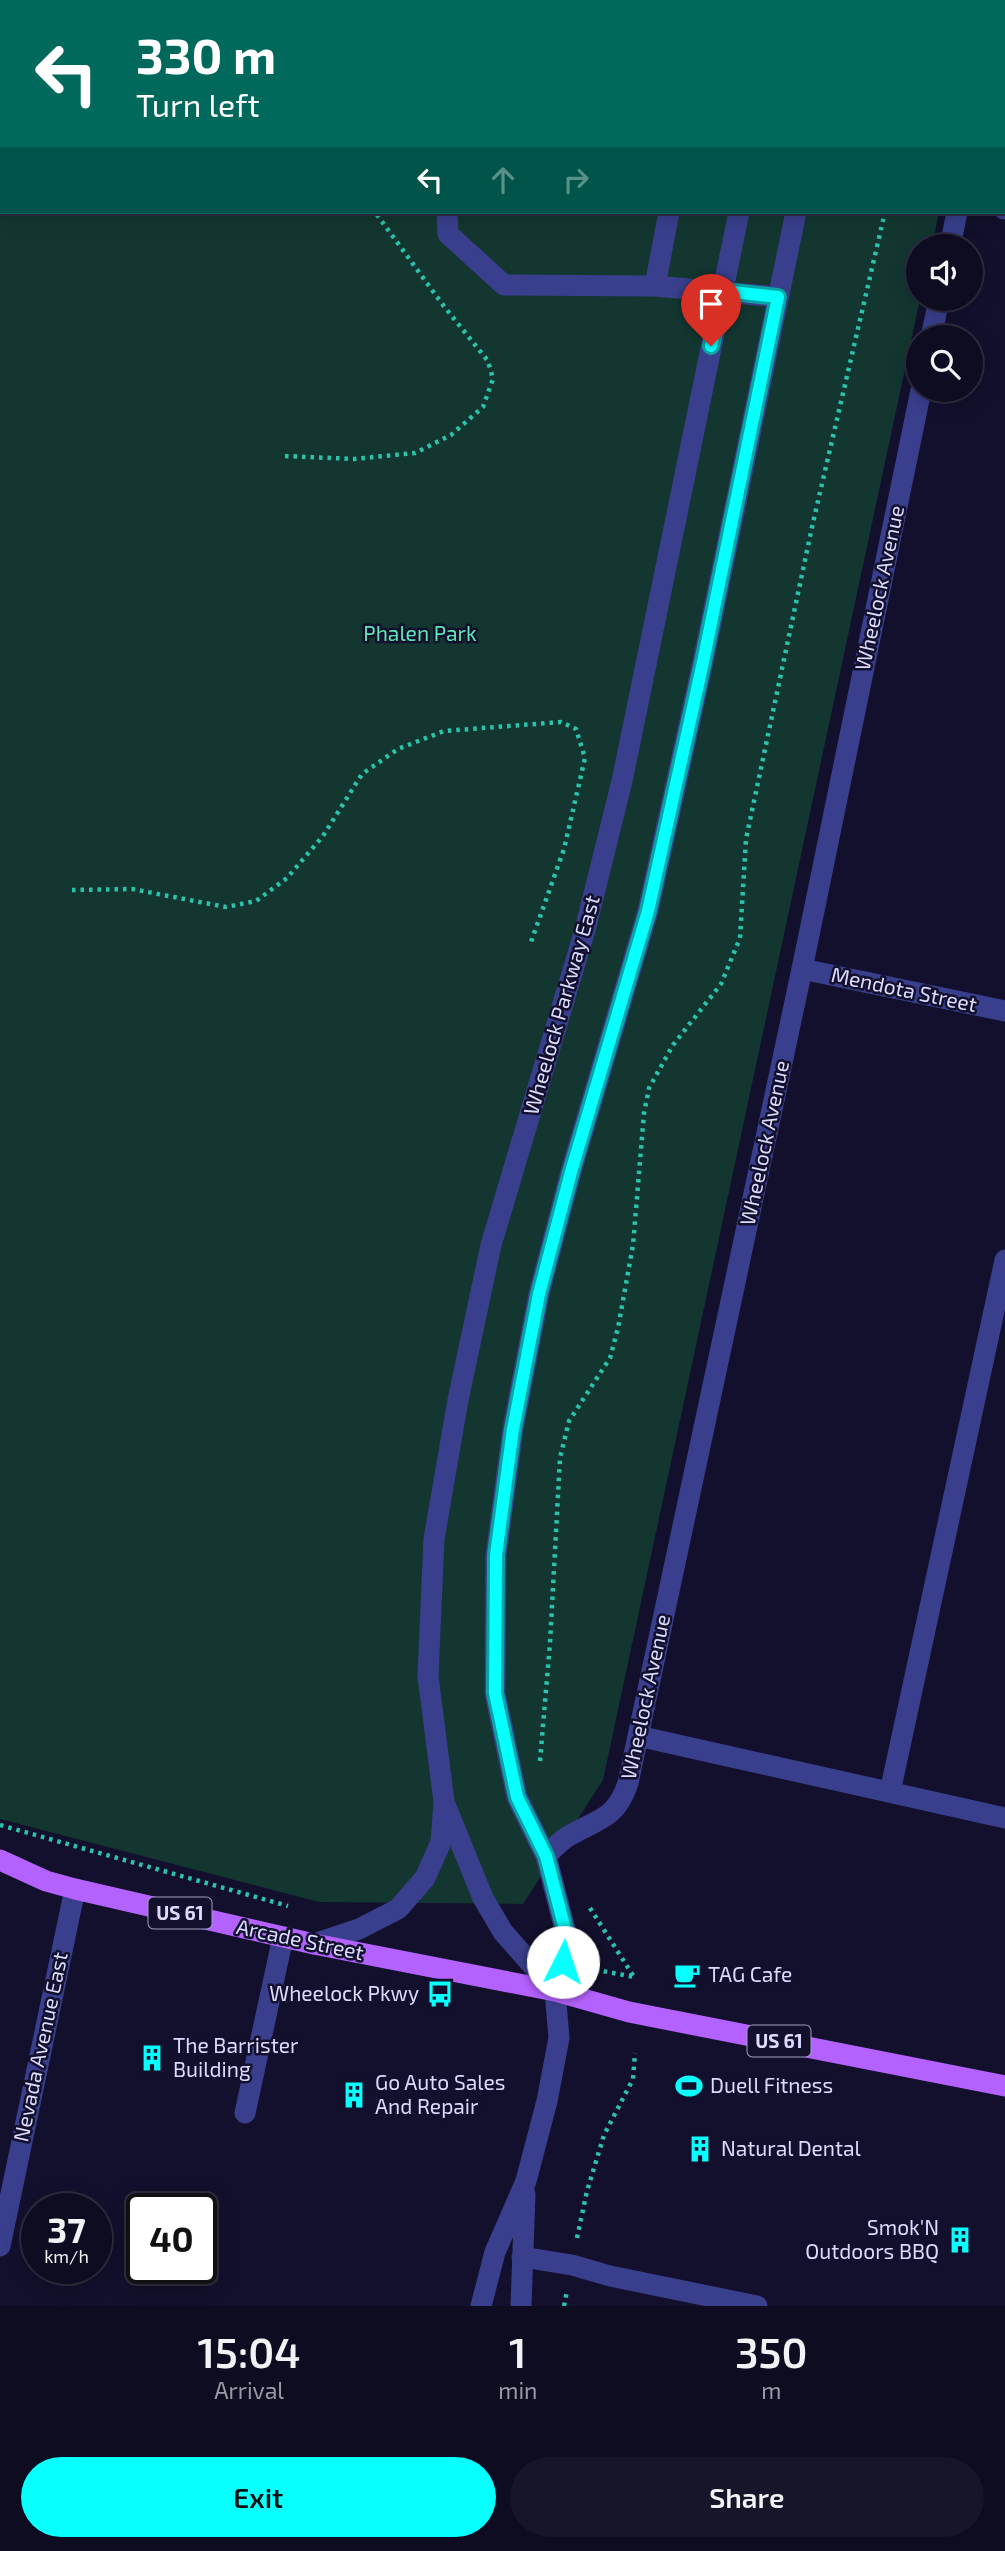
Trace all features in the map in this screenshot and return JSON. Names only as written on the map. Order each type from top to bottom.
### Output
[{"type":"main road","name":"Arcade Street","points":[[0,1860],[46,1881],[75,1889],[314,1944],[555,1991]]},
{"type":"main road","name":"Arcade Street","points":[[0,1877],[46,1881]]},
{"type":"main road","name":"US 61","points":[[555,1991],[629,2012],[1005,2086]]},
{"type":"street","points":[[447,214],[448,234],[504,285],[655,286],[778,297]]},
{"type":"street","points":[[655,286],[669,214]]},
{"type":"street","name":"Wheelock Parkway East","points":[[444,1802],[428,1676],[434,1539],[458,1399],[491,1245],[585,930],[622,781],[739,214]]},
{"type":"street","points":[[481,2306],[495,2252],[526,2181],[547,2101],[559,2038],[555,1991],[568,1941],[546,1856],[517,1797],[495,1693],[496,1555],[513,1429],[543,1280],[571,1172],[648,911],[703,662],[796,214]]},
{"type":"street","points":[[953,234],[957,214]]},
{"type":"street","name":"Wheelock Avenue","points":[[546,1856],[565,1838],[608,1817],[617,1808],[628,1783],[802,969],[919,402]]},
{"type":"street","name":"Mendota Street","points":[[802,969],[1005,1011]]},
{"type":"street","points":[[890,1792],[1005,1260]]},
{"type":"street","points":[[638,1736],[1005,1818]]},
{"type":"street","points":[[314,1944],[359,1929],[398,1909],[425,1878],[441,1842],[444,1802]]},
{"type":"street","points":[[444,1802],[483,1898],[503,1932],[555,1991]]},
{"type":"street","name":"Nevada Avenue East","points":[[0,2246],[75,1889]]},
{"type":"street","points":[[245,2113],[283,1937]]},
{"type":"street","points":[[521,2306],[526,2181]]},
{"type":"street","points":[[522,2257],[572,2264],[610,2276],[757,2306]]},
{"type":"path","points":[[285,456],[354,459],[415,453],[451,435],[483,407],[493,379],[488,361],[443,305],[377,214]]},
{"type":"path","points":[[550,1643],[560,1458],[569,1421],[610,1359],[618,1328],[633,1245],[644,1113],[649,1088],[673,1045],[721,984],[740,938],[746,839],[812,527],[885,214]]},
{"type":"path","points":[[72,890],[132,889],[226,907],[256,901],[287,877],[323,836],[362,774],[398,749],[444,731],[561,722],[576,729],[585,758],[564,849],[531,942]]},
{"type":"path","points":[[0,1825],[299,1909]]},
{"type":"path","points":[[565,2306],[591,2180],[604,2135],[633,2079],[635,2053]]},
{"type":"green space","name":"Phalen Park","points":[[0,214],[939,214],[935,234],[906,234],[906,311],[917,311],[914,325],[906,325],[906,364],[603,1780],[523,1904],[319,1902],[0,1819]]},
{"type":"place","name":"TAG Cafe","points":[[687,1975]]},
{"type":"place","name":"Wheelock Pkwy","points":[[440,1994]]},
{"type":"place","name":"The Barrister Building","points":[[152,2058]]},
{"type":"place","name":"Duell Fitness","points":[[689,2086]]},
{"type":"place","name":"Go Auto Sales And Repair","points":[[354,2095]]},
{"type":"place","name":"Natural Dental","points":[[700,2149]]},
{"type":"place","name":"Smok'N Outdoors BBQ","points":[[960,2240]]},
{"type":"route","points":[[563,1962],[568,1941],[546,1856],[517,1797],[495,1693],[496,1555],[513,1429],[539,1294],[571,1172],[648,911],[703,662],[778,297],[723,291],[711,346]]}]
